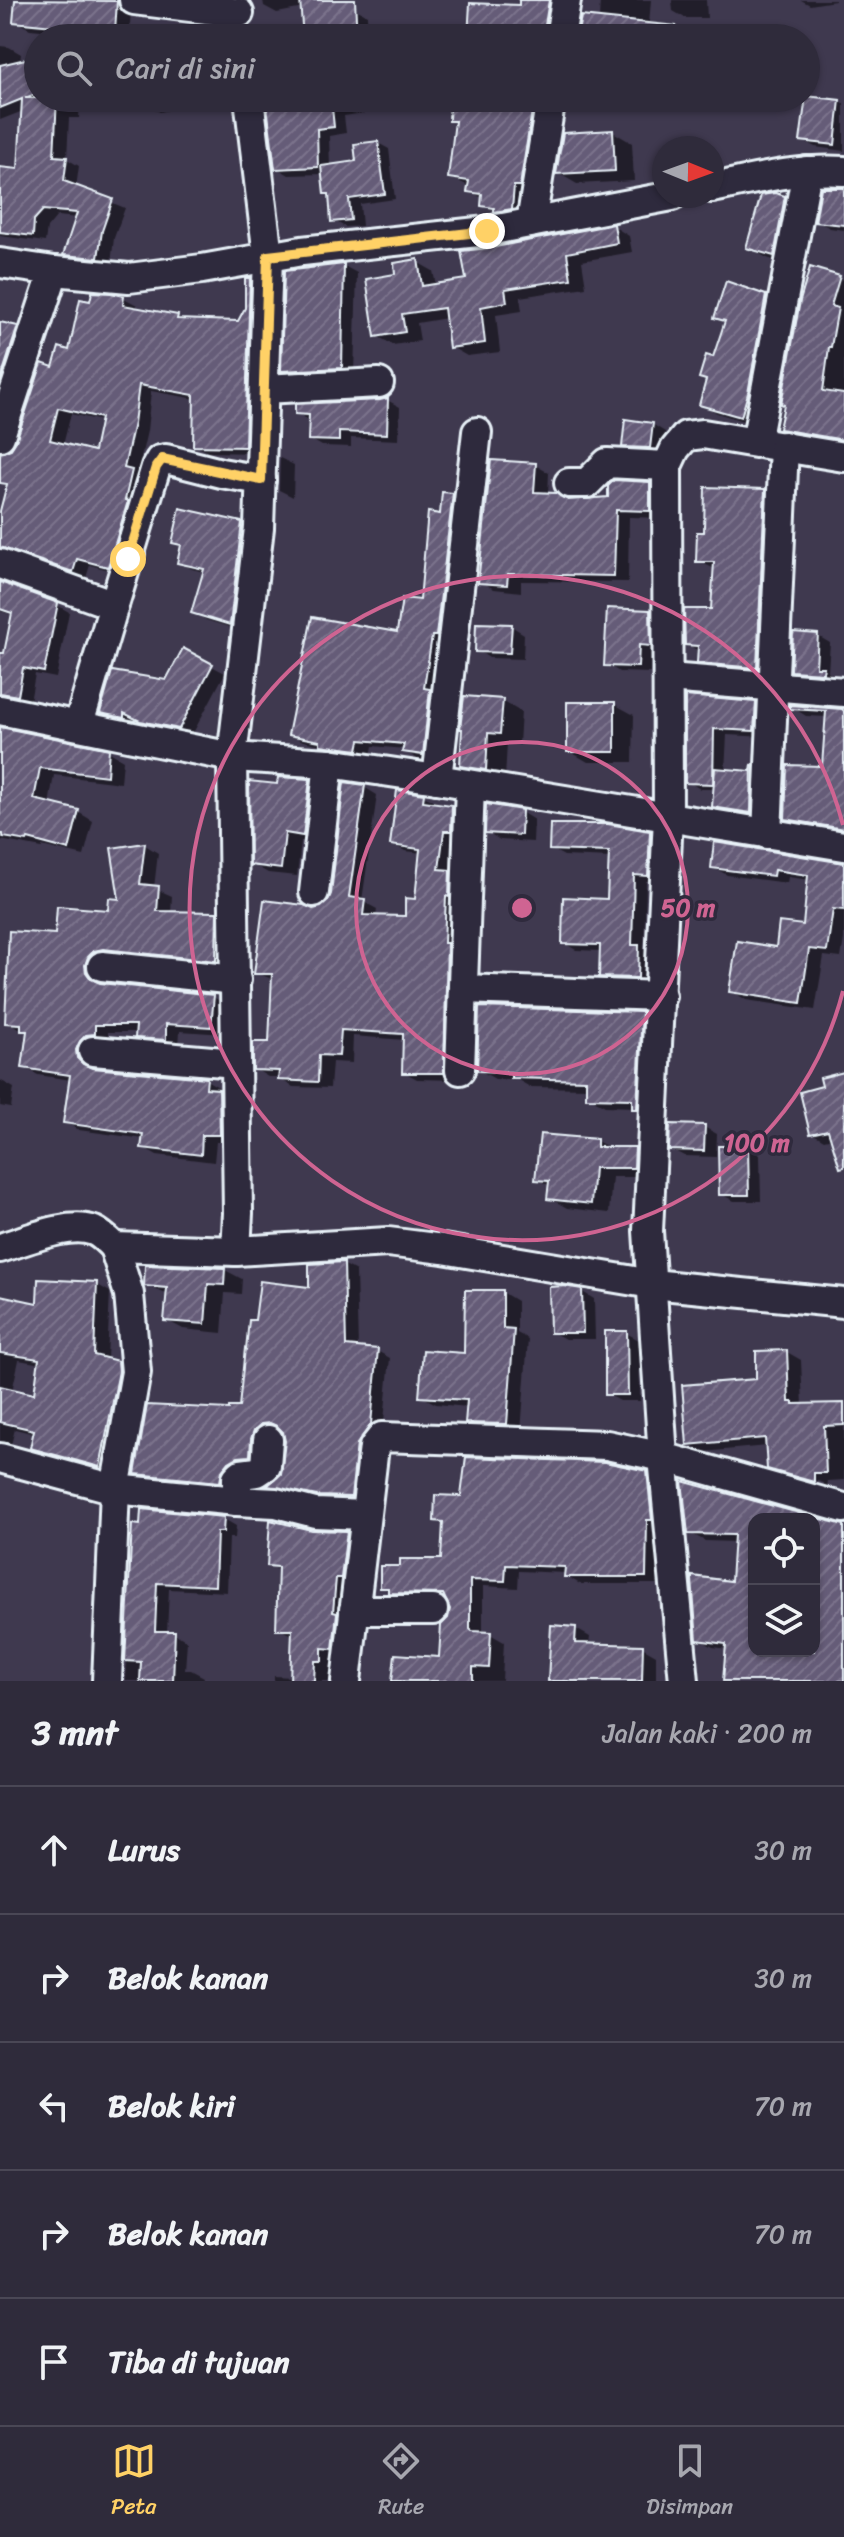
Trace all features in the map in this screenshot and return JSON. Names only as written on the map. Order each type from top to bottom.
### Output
[{"type":"street","points":[[134,0],[240,17]]},
{"type":"street","points":[[562,24],[566,0]]},
{"type":"street","points":[[236,1251],[232,757],[259,528],[268,256],[251,112]]},
{"type":"street","points":[[531,223],[549,112]]},
{"type":"street","points":[[767,834],[772,688],[770,444],[807,171]]},
{"type":"street","points":[[724,185],[776,174],[844,171]]},
{"type":"street","points":[[0,263],[129,278],[202,269],[268,256],[427,239],[652,200]]},
{"type":"street","points":[[0,436],[54,271]]},
{"type":"street","points":[[264,389],[379,383]]},
{"type":"street","points":[[437,779],[477,432]]},
{"type":"street","points":[[684,1681],[663,1457],[648,1231],[668,817],[667,466],[686,436],[703,434],[844,457]]},
{"type":"street","points":[[79,724],[160,460],[261,480]]},
{"type":"street","points":[[569,483],[587,483],[607,463],[667,466]]},
{"type":"street","points":[[0,564],[114,605]]},
{"type":"street","points":[[668,678],[844,692]]},
{"type":"street","points":[[0,710],[232,757],[329,763],[844,846]]},
{"type":"street","points":[[314,892],[329,763]]},
{"type":"street","points":[[460,1070],[470,785]]},
{"type":"street","points":[[102,966],[236,980]]},
{"type":"street","points":[[463,989],[661,996]]},
{"type":"street","points":[[93,1051],[236,1063]]},
{"type":"street","points":[[0,1248],[67,1229],[82,1228],[97,1232],[114,1247],[129,1294],[136,1372],[115,1489],[107,1681]]},
{"type":"street","points":[[114,1247],[236,1251],[388,1242],[652,1284],[844,1303]]},
{"type":"street","points":[[346,1681],[374,1447],[382,1437],[607,1445],[663,1457],[844,1508]]},
{"type":"street","points":[[237,1501],[237,1478],[266,1466],[268,1440]]},
{"type":"street","points":[[0,1458],[115,1489],[276,1503],[315,1513],[365,1515]]},
{"type":"street","points":[[354,1610],[433,1610]]},
{"type":"building","points":[[15,0],[117,1],[116,24],[13,22]]},
{"type":"building","points":[[300,0],[355,0],[356,24],[302,24]]},
{"type":"building","points":[[519,0],[549,0],[545,24],[469,24],[470,3],[519,5]]},
{"type":"building","points":[[581,16],[657,24],[580,24]]},
{"type":"building","points":[[24,59],[24,112],[56,112],[54,156],[67,157],[64,181],[113,199],[102,231],[98,258],[63,255],[77,213],[43,210],[34,220],[33,236],[0,232],[0,167],[18,169],[22,99],[0,108],[0,65]]},
{"type":"building","points":[[820,98],[840,100],[835,145],[800,141],[804,112],[820,112]]},
{"type":"building","points":[[268,112],[332,112],[334,127],[317,129],[318,167],[275,169]]},
{"type":"building","points":[[449,112],[532,112],[520,186],[514,186],[512,209],[494,212],[494,208],[481,206],[482,194],[467,192],[469,181],[448,178],[455,121],[449,121]]},
{"type":"building","points":[[613,130],[615,171],[556,174],[563,133]]},
{"type":"building","points":[[378,141],[385,194],[349,199],[351,220],[331,222],[329,194],[324,194],[321,166],[356,161],[354,144]]},
{"type":"building","points":[[821,188],[844,188],[844,225],[815,222]]},
{"type":"building","points":[[775,193],[785,196],[774,256],[746,248],[761,195]]},
{"type":"building","points":[[614,224],[617,243],[567,253],[571,279],[505,289],[507,302],[481,307],[485,343],[449,348],[444,308],[402,314],[405,332],[375,337],[366,279],[395,274],[394,263],[418,259],[422,286],[466,279],[461,251]]},
{"type":"building","points":[[344,264],[342,368],[281,371],[284,271]]},
{"type":"building","points":[[810,267],[840,276],[831,306],[838,308],[823,391],[844,394],[844,440],[779,429],[800,301]]},
{"type":"building","points":[[245,278],[250,278],[245,447],[193,446],[194,395],[139,385],[124,468],[132,470],[125,500],[128,501],[108,567],[77,559],[73,572],[0,547],[0,511],[7,484],[0,483],[0,453],[11,449],[16,441],[42,363],[53,367],[59,347],[69,350],[80,299],[90,301],[92,292],[111,293],[124,296],[123,305],[178,315],[177,319],[238,321],[245,308]],"holes":[[[58,408],[101,418],[94,451],[50,440]]]},
{"type":"building","points":[[726,281],[766,295],[741,417],[699,405],[706,380],[699,378],[706,355],[713,357],[725,321],[714,318]]},
{"type":"building","points":[[0,322],[18,326],[0,381]]},
{"type":"building","points":[[388,398],[387,434],[339,432],[339,441],[308,440],[309,415],[295,414],[295,404]]},
{"type":"building","points":[[625,419],[653,423],[650,448],[622,447]]},
{"type":"building","points":[[491,460],[536,463],[534,492],[556,493],[568,500],[608,497],[608,486],[614,480],[650,482],[650,511],[616,510],[614,576],[508,574],[507,585],[478,583]]},
{"type":"building","points":[[705,487],[765,489],[757,668],[697,663],[698,646],[685,645],[684,609],[711,609],[714,562],[696,562],[697,532],[704,532]]},
{"type":"building","points":[[442,492],[453,493],[436,636],[432,636],[424,688],[430,689],[423,755],[402,752],[404,744],[360,740],[358,750],[320,745],[320,741],[288,735],[312,617],[397,632],[402,598],[420,600],[428,512],[440,514]]},
{"type":"building","points":[[180,508],[242,522],[230,625],[191,613],[204,569],[177,563],[181,545],[172,543]]},
{"type":"building","points":[[0,582],[58,603],[44,672],[23,668],[18,696],[0,693],[0,653],[4,653],[12,613],[0,609]]},
{"type":"building","points":[[607,608],[650,610],[651,646],[639,645],[638,667],[604,666]]},
{"type":"building","points":[[476,623],[512,624],[510,653],[475,652]]},
{"type":"building","points":[[793,632],[818,634],[816,667],[824,667],[823,673],[791,671]]},
{"type":"building","points":[[183,648],[213,664],[179,729],[140,721],[124,713],[124,718],[100,713],[112,671],[166,680]]},
{"type":"building","points":[[464,696],[503,699],[500,734],[488,733],[486,770],[460,766]]},
{"type":"building","points":[[685,696],[756,702],[754,731],[714,729],[713,784],[685,783]]},
{"type":"building","points":[[567,702],[615,702],[615,752],[567,752]]},
{"type":"building","points":[[790,705],[844,711],[844,829],[785,819],[787,765],[822,766],[826,711],[790,709]]},
{"type":"building","points":[[0,727],[109,749],[107,776],[40,768],[34,799],[79,810],[69,850],[0,834]]},
{"type":"building","points":[[752,764],[751,813],[712,807],[715,768],[751,771]]},
{"type":"building","points":[[278,777],[310,779],[303,836],[285,833],[281,869],[250,865],[249,781],[277,784]]},
{"type":"building","points":[[344,782],[365,785],[349,897],[365,899],[363,915],[405,916],[405,898],[415,899],[420,849],[390,845],[397,790],[424,794],[423,801],[452,805],[451,831],[444,831],[439,869],[450,870],[444,943],[447,943],[444,1073],[402,1073],[403,1034],[341,1030],[339,1056],[319,1055],[318,1082],[278,1080],[279,1071],[253,1070],[253,1042],[269,1042],[272,974],[254,974],[264,900],[313,909],[328,901]]},
{"type":"building","points":[[486,804],[522,810],[521,835],[485,833]]},
{"type":"building","points":[[550,824],[608,824],[650,831],[648,876],[634,875],[632,945],[639,945],[638,978],[599,977],[600,945],[562,944],[563,897],[607,899],[609,852],[549,850]]},
{"type":"building","points":[[714,842],[844,863],[844,910],[833,909],[827,951],[809,949],[801,1003],[729,992],[737,941],[776,947],[779,922],[803,925],[808,875],[774,870],[773,876],[711,868]]},
{"type":"building","points":[[145,843],[140,884],[159,886],[157,911],[217,912],[216,961],[103,949],[94,951],[88,957],[86,972],[91,979],[100,983],[214,995],[211,1027],[166,1024],[166,1040],[135,1038],[136,1025],[95,1025],[95,1034],[86,1035],[80,1041],[77,1058],[92,1068],[207,1078],[206,1088],[219,1089],[220,1135],[202,1135],[201,1155],[141,1148],[143,1134],[63,1123],[70,1075],[22,1068],[27,1031],[21,1031],[21,1024],[5,1023],[9,931],[55,934],[57,906],[108,910],[109,898],[119,899],[111,848]]},
{"type":"building","points":[[479,1007],[642,1012],[637,1109],[632,1109],[632,1099],[586,1098],[586,1080],[511,1078],[511,1072],[477,1071]]},
{"type":"building","points":[[844,1072],[844,1167],[840,1168],[828,1130],[810,1134],[800,1092],[822,1086],[820,1078]]},
{"type":"building","points":[[670,1124],[705,1125],[704,1151],[669,1150]]},
{"type":"building","points":[[540,1134],[597,1139],[597,1147],[635,1147],[634,1168],[594,1168],[591,1204],[547,1199],[549,1181],[535,1180]]},
{"type":"building","points":[[718,1146],[748,1146],[749,1195],[719,1195]]},
{"type":"building","points":[[344,1262],[346,1346],[378,1349],[371,1424],[357,1444],[351,1497],[317,1496],[267,1486],[281,1474],[285,1441],[283,1432],[270,1423],[261,1424],[254,1430],[250,1456],[229,1462],[222,1471],[220,1482],[135,1474],[147,1405],[239,1407],[249,1320],[255,1320],[260,1281],[309,1287],[309,1264]]},
{"type":"building","points":[[145,1265],[225,1268],[224,1285],[208,1284],[205,1324],[164,1321],[167,1288],[144,1286]]},
{"type":"building","points":[[38,1279],[97,1282],[94,1355],[118,1361],[119,1371],[100,1467],[30,1448],[34,1430],[0,1422],[0,1386],[34,1394],[39,1359],[0,1353],[0,1295],[37,1303]]},
{"type":"building","points":[[549,1287],[582,1289],[583,1333],[550,1333]]},
{"type":"building","points":[[465,1290],[503,1290],[503,1328],[514,1329],[507,1424],[465,1423],[467,1400],[419,1397],[423,1350],[464,1353]]},
{"type":"building","points":[[605,1331],[627,1331],[628,1395],[605,1395]]},
{"type":"building","points":[[787,1350],[789,1402],[844,1403],[844,1425],[824,1426],[826,1473],[814,1473],[814,1482],[767,1469],[765,1438],[687,1445],[682,1385],[756,1379],[756,1351]]},
{"type":"building","points":[[466,1457],[605,1462],[647,1471],[652,1520],[647,1520],[646,1577],[564,1577],[565,1567],[506,1565],[505,1581],[470,1580],[470,1629],[491,1632],[489,1668],[473,1667],[473,1681],[392,1681],[395,1654],[439,1657],[441,1625],[448,1618],[450,1609],[443,1594],[388,1593],[388,1588],[380,1588],[380,1566],[400,1566],[400,1559],[441,1559],[443,1522],[434,1521],[435,1495],[461,1496]]},
{"type":"building","points":[[682,1481],[799,1513],[748,1513],[748,1657],[820,1657],[820,1519],[844,1525],[844,1681],[723,1681],[726,1644],[697,1640],[692,1576],[731,1581],[734,1535],[688,1534]]},
{"type":"building","points":[[141,1509],[224,1517],[223,1532],[217,1532],[215,1586],[157,1583],[155,1631],[175,1631],[173,1681],[140,1681],[141,1662],[125,1661],[132,1524],[140,1525]]},
{"type":"building","points":[[270,1520],[311,1530],[347,1531],[341,1578],[336,1578],[333,1612],[337,1613],[333,1649],[322,1648],[322,1661],[315,1661],[314,1681],[290,1681],[292,1630],[276,1630],[278,1567],[267,1566]]},
{"type":"building","points":[[551,1625],[576,1627],[575,1643],[643,1645],[642,1681],[548,1681]]},
{"type":"route","points":[[128,559],[156,467],[162,459],[261,480],[268,256],[487,231]]}]
